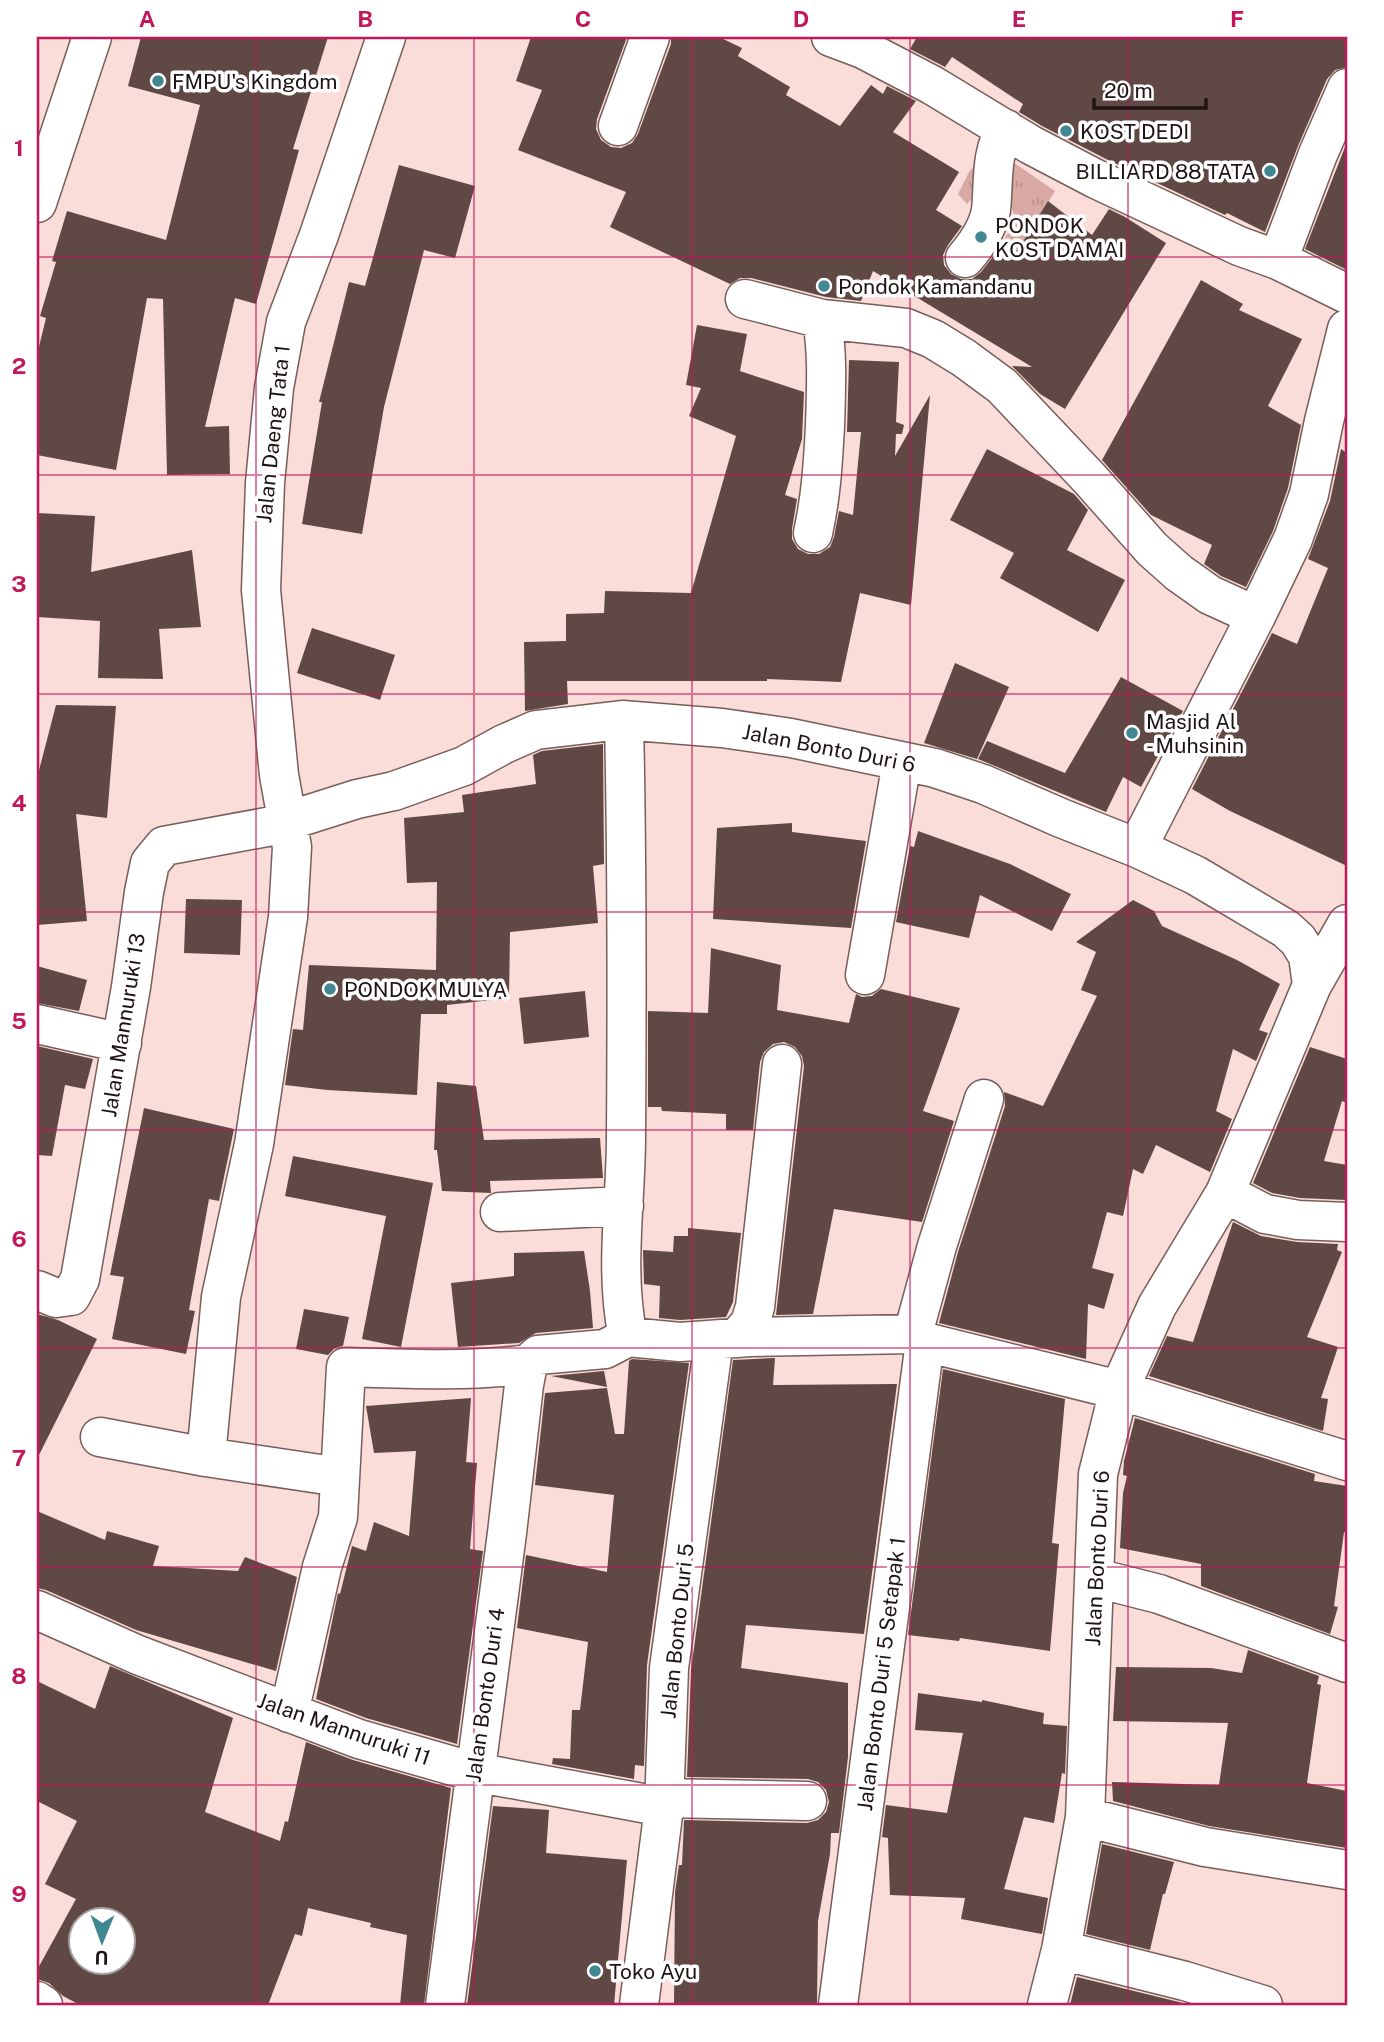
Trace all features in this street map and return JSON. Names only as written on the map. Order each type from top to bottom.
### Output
[{"type":"street","points":[[37,203],[92,37]]},
{"type":"street","name":"Jalan Daeng Tata 1","points":[[206,1457],[221,1297],[254,1144],[288,917],[290,834],[279,775],[261,590],[265,484],[274,388],[286,322],[319,235],[386,37]]},
{"type":"street","points":[[618,126],[650,37]]},
{"type":"street","points":[[831,37],[863,49],[932,85],[1006,130],[1096,179],[1239,246],[1278,260],[1347,295]]},
{"type":"street","points":[[1278,260],[1318,154],[1347,89]]},
{"type":"street","points":[[965,258],[982,235],[990,215],[995,156],[1006,130]]},
{"type":"street","points":[[745,299],[822,319],[905,328],[933,339],[964,358],[1002,386],[1152,549],[1179,573],[1210,595],[1256,616]]},
{"type":"street","points":[[813,533],[822,491],[827,393],[827,353],[822,319]]},
{"type":"street","points":[[1137,848],[1293,539],[1309,494],[1347,329]]},
{"type":"street","points":[[624,721],[627,849],[626,1135],[621,1281],[623,1315],[628,1337]]},
{"type":"street","name":"Jalan Bonto Duri 6","points":[[290,834],[464,766],[536,730],[624,721],[722,728],[791,738],[934,768],[984,784],[1195,875],[1286,929],[1298,940],[1308,956],[1312,985]]},
{"type":"street","points":[[865,975],[902,762]]},
{"type":"street","name":"Jalan Mannuruki 13","points":[[37,1290],[56,1298],[71,1296],[80,1279],[122,1043],[150,863],[164,846],[272,826],[290,834]]},
{"type":"street","name":"Jalan Bonto Duri 6","points":[[1048,2005],[1061,1950],[1085,1817],[1098,1474],[1119,1390],[1157,1306],[1225,1193],[1312,985],[1347,924]]},
{"type":"street","points":[[37,1024],[122,1043]]},
{"type":"street","name":"Jalan Bonto Duri 5","points":[[639,2005],[664,1802],[669,1668],[725,1339],[750,1323],[755,1307],[782,1064]]},
{"type":"street","name":"Jalan Bonto Duri 5 Setapak 1","points":[[838,2005],[881,1687],[919,1338],[937,1246],[984,1099]]},
{"type":"street","points":[[1225,1193],[1265,1214],[1298,1220],[1347,1222]]},
{"type":"street","points":[[500,1212],[624,1206]]},
{"type":"street","points":[[289,1713],[322,1567],[338,1517],[346,1367],[526,1375],[538,1355],[605,1349],[628,1337],[680,1342],[725,1339],[919,1338],[1119,1390],[1347,1461]]},
{"type":"street","name":"Jalan Bonto Duri 4","points":[[445,2005],[526,1375]]},
{"type":"street","points":[[100,1437],[206,1457],[320,1474]]},
{"type":"street","points":[[1096,1578],[1158,1594],[1347,1663]]},
{"type":"street","name":"Jalan Mannuruki 11","points":[[37,1609],[138,1655],[289,1713],[359,1739],[474,1772],[664,1802],[807,1801]]},
{"type":"street","points":[[1085,1817],[1205,1847],[1347,1870]]},
{"type":"street","points":[[1061,1950],[1185,1981],[1264,2005]]},
{"type":"street","points":[[37,2001],[43,2005]]},
{"type":"green space","points":[[991,147],[1055,191],[1014,257],[999,246],[1016,221],[1008,195],[978,192],[967,204],[958,194],[969,172]]},
{"type":"building","points":[[141,37],[328,37],[293,149],[299,150],[256,304],[235,298],[205,427],[229,426],[230,474],[167,475],[163,299],[147,298],[116,470],[37,455],[37,355],[46,318],[40,316],[67,211],[166,240],[200,105],[128,86]]},
{"type":"building","points":[[531,37],[627,37],[597,119],[596,129],[601,140],[611,147],[621,148],[632,143],[638,134],[671,44],[671,37],[719,37],[742,48],[738,56],[790,87],[786,95],[840,126],[871,85],[883,94],[887,86],[916,101],[893,132],[959,172],[936,210],[962,226],[943,255],[944,265],[951,274],[961,279],[972,279],[981,272],[999,249],[1013,258],[1048,201],[1092,235],[1109,209],[1166,243],[1065,409],[1040,394],[1012,366],[1032,367],[873,271],[861,301],[826,297],[751,278],[740,278],[730,284],[610,227],[626,192],[518,150],[542,90],[516,81]]},
{"type":"building","points":[[917,37],[1347,37],[1347,67],[1335,70],[1327,79],[1265,232],[1106,159],[1042,126],[1019,112],[1023,104],[952,57],[945,67],[910,49]]},
{"type":"building","points":[[1347,142],[1347,270],[1305,249]]},
{"type":"building","points":[[399,165],[475,186],[455,258],[424,250],[384,407],[362,534],[302,524],[322,402],[319,402],[349,282],[365,286]]},
{"type":"building","points":[[1201,280],[1243,304],[1239,310],[1302,339],[1268,406],[1301,425],[1288,488],[1273,531],[1246,587],[1221,576],[1204,564],[1212,545],[1151,515],[1102,460]]},
{"type":"building","points":[[697,325],[747,334],[740,371],[804,392],[802,439],[785,495],[797,499],[792,539],[798,549],[808,554],[819,554],[830,547],[839,511],[853,515],[861,432],[847,432],[849,360],[899,362],[896,422],[904,425],[902,434],[896,434],[895,456],[930,395],[911,605],[860,593],[841,682],[767,679],[567,681],[568,704],[525,711],[524,642],[566,641],[566,614],[604,613],[605,591],[691,593],[736,436],[689,416],[701,388],[686,385]]},
{"type":"building","points":[[987,449],[1074,494],[1088,510],[1067,550],[1125,580],[1098,632],[1000,578],[1014,553],[950,520]]},
{"type":"building","points":[[1341,449],[1347,453],[1347,866],[1230,811],[1192,789],[1272,633],[1297,644],[1328,568],[1308,559],[1330,501]]},
{"type":"building","points":[[37,513],[95,516],[91,572],[192,550],[201,627],[159,629],[163,679],[98,678],[100,621],[37,617]]},
{"type":"building","points":[[312,628],[395,655],[380,700],[297,673]]},
{"type":"building","points":[[955,663],[1009,687],[977,759],[924,743]]},
{"type":"building","name":"Masjid Al - Muhsinin","points":[[1121,677],[1183,711],[1141,787],[1123,777],[1106,812],[978,759],[987,741],[1065,773]]},
{"type":"building","points":[[56,705],[116,706],[107,818],[76,814],[87,921],[37,925],[37,778]]},
{"type":"building","points":[[603,744],[604,864],[593,866],[598,923],[510,932],[509,998],[447,1005],[447,1014],[421,1014],[417,1095],[285,1085],[293,1029],[303,1030],[309,965],[436,970],[437,882],[407,883],[404,818],[464,812],[462,795],[536,784],[533,755],[542,751]]},
{"type":"building","points":[[792,823],[792,832],[866,841],[851,928],[713,919],[717,828]]},
{"type":"building","points":[[918,831],[1010,864],[1071,894],[1052,931],[980,895],[969,938],[896,922],[910,846],[914,847]]},
{"type":"building","points":[[186,899],[242,900],[240,955],[184,953]]},
{"type":"building","points":[[1133,900],[1154,911],[1162,926],[1237,960],[1280,984],[1259,1030],[1268,1033],[1256,1061],[1233,1049],[1216,1111],[1232,1119],[1210,1172],[1156,1145],[1143,1174],[1133,1169],[1123,1216],[1107,1212],[1092,1268],[1114,1274],[1104,1309],[1088,1304],[1086,1359],[939,1323],[958,1252],[1005,1106],[1004,1092],[1043,1106],[1097,996],[1081,990],[1096,952],[1076,942]]},
{"type":"building","points":[[711,948],[781,965],[777,1010],[849,1023],[856,994],[862,997],[872,996],[881,989],[960,1008],[923,1111],[954,1121],[922,1222],[834,1209],[813,1314],[776,1315],[804,1066],[802,1056],[795,1047],[784,1042],[773,1044],[764,1052],[760,1062],[753,1130],[726,1130],[726,1114],[662,1111],[661,1107],[648,1107],[648,1011],[708,1013]]},
{"type":"building","points":[[37,966],[87,980],[79,1011],[37,1003]]},
{"type":"building","points":[[585,991],[589,1037],[524,1044],[519,998]]},
{"type":"building","points":[[37,1046],[93,1059],[85,1089],[65,1085],[52,1156],[37,1155]]},
{"type":"building","points":[[1310,1047],[1347,1059],[1347,1103],[1342,1101],[1324,1161],[1347,1165],[1346,1200],[1300,1198],[1272,1193],[1253,1183]]},
{"type":"building","points":[[437,1082],[476,1086],[484,1140],[600,1138],[603,1178],[490,1181],[491,1193],[442,1191],[437,1150],[434,1150]]},
{"type":"building","points":[[144,1108],[234,1129],[219,1201],[209,1199],[189,1310],[195,1311],[186,1354],[112,1339],[124,1277],[110,1275]]},
{"type":"building","points":[[293,1156],[433,1183],[401,1347],[362,1339],[386,1216],[285,1196]]},
{"type":"building","points":[[1233,1222],[1261,1236],[1297,1242],[1338,1244],[1337,1250],[1342,1252],[1307,1337],[1338,1347],[1321,1398],[1328,1399],[1323,1431],[1149,1376],[1167,1336],[1193,1342]]},
{"type":"building","points":[[688,1228],[741,1233],[733,1302],[726,1317],[680,1320],[659,1318],[660,1286],[644,1284],[643,1250],[673,1252],[674,1236],[688,1236]]},
{"type":"building","points":[[584,1251],[593,1328],[536,1333],[519,1343],[458,1347],[451,1283],[514,1276],[514,1253]]},
{"type":"building","points":[[304,1309],[349,1317],[343,1346],[335,1348],[328,1355],[296,1349]]},
{"type":"building","points":[[37,1314],[58,1320],[97,1339],[37,1459]]},
{"type":"building","points":[[775,1358],[773,1385],[897,1384],[864,1634],[746,1625],[741,1668],[848,1683],[848,1757],[839,1833],[831,1833],[818,1921],[817,2005],[674,2005],[675,1892],[679,1865],[682,1865],[684,1820],[807,1823],[818,1820],[826,1812],[829,1802],[826,1790],[818,1782],[808,1779],[687,1777],[691,1670],[733,1360]]},
{"type":"building","points":[[629,1361],[689,1363],[647,1665],[644,1766],[635,1765],[634,1779],[552,1764],[553,1758],[570,1759],[572,1710],[580,1710],[588,1642],[517,1628],[526,1555],[607,1572],[614,1495],[535,1485],[545,1393],[607,1388],[615,1434],[624,1434]]},
{"type":"building","points":[[943,1369],[1065,1399],[1052,1543],[1059,1544],[1050,1651],[960,1638],[959,1641],[908,1635]]},
{"type":"building","points":[[604,1371],[607,1387],[551,1376]]},
{"type":"building","points":[[471,1398],[466,1462],[477,1463],[470,1549],[483,1551],[457,1744],[366,1718],[316,1699],[338,1593],[340,1594],[352,1546],[366,1551],[374,1522],[409,1536],[416,1451],[374,1453],[366,1406]]},
{"type":"building","points":[[1135,1418],[1315,1474],[1314,1481],[1347,1486],[1347,1533],[1344,1532],[1334,1606],[1338,1607],[1330,1634],[1201,1586],[1201,1564],[1120,1548],[1123,1493],[1127,1476],[1123,1475],[1124,1461]]},
{"type":"building","points":[[37,1511],[105,1540],[107,1531],[159,1546],[153,1566],[238,1571],[245,1557],[297,1577],[276,1671],[136,1630],[37,1588]]},
{"type":"building","points":[[1248,1650],[1319,1676],[1317,1684],[1321,1685],[1307,1783],[1347,1791],[1347,1848],[1209,1826],[1113,1801],[1112,1782],[1219,1785],[1228,1723],[1113,1721],[1116,1667],[1211,1668],[1242,1673]]},
{"type":"building","points":[[110,1666],[233,1718],[205,1812],[280,1841],[285,1821],[288,1822],[306,1742],[353,1760],[451,1788],[424,2005],[400,2005],[407,1935],[370,1927],[371,1923],[308,1908],[302,1936],[295,1934],[268,2005],[80,2005],[63,1996],[49,1983],[37,1979],[37,1970],[66,1917],[66,1976],[136,1976],[136,1906],[72,1906],[76,1899],[45,1884],[77,1821],[37,1801],[37,1681],[95,1709]]},
{"type":"building","points":[[918,1693],[982,1700],[1044,1713],[1043,1724],[1067,1726],[1065,1774],[1062,1773],[1054,1823],[1024,1817],[1004,1889],[1048,1898],[1042,1934],[961,1919],[965,1898],[890,1895],[888,1838],[882,1837],[886,1805],[947,1813],[963,1733],[915,1730]]},
{"type":"building","points":[[493,1806],[549,1810],[546,1853],[627,1860],[614,2005],[467,2005]]},
{"type":"building","points":[[1102,1844],[1174,1862],[1163,1894],[1150,1950],[1086,1934]]},
{"type":"building","points":[[1077,1977],[1179,2002],[1189,2005],[1070,2005]]},
{"type":"place","name":"FMPU's Kingdom","points":[[158,81]]},
{"type":"place","name":"KOST DEDI","points":[[1066,131]]},
{"type":"place","name":"BILLIARD 88 TATA","points":[[1270,171]]},
{"type":"place","name":"PONDOK KOST DAMAI","points":[[981,237]]},
{"type":"place","name":"Pondok Kamandanu","points":[[824,286]]},
{"type":"place","name":"Masjid Al - Muhsinin","points":[[1132,733]]},
{"type":"place","name":"PONDOK MULYA","points":[[330,989]]},
{"type":"place","name":"Toko Ayu","points":[[595,1971]]}]
